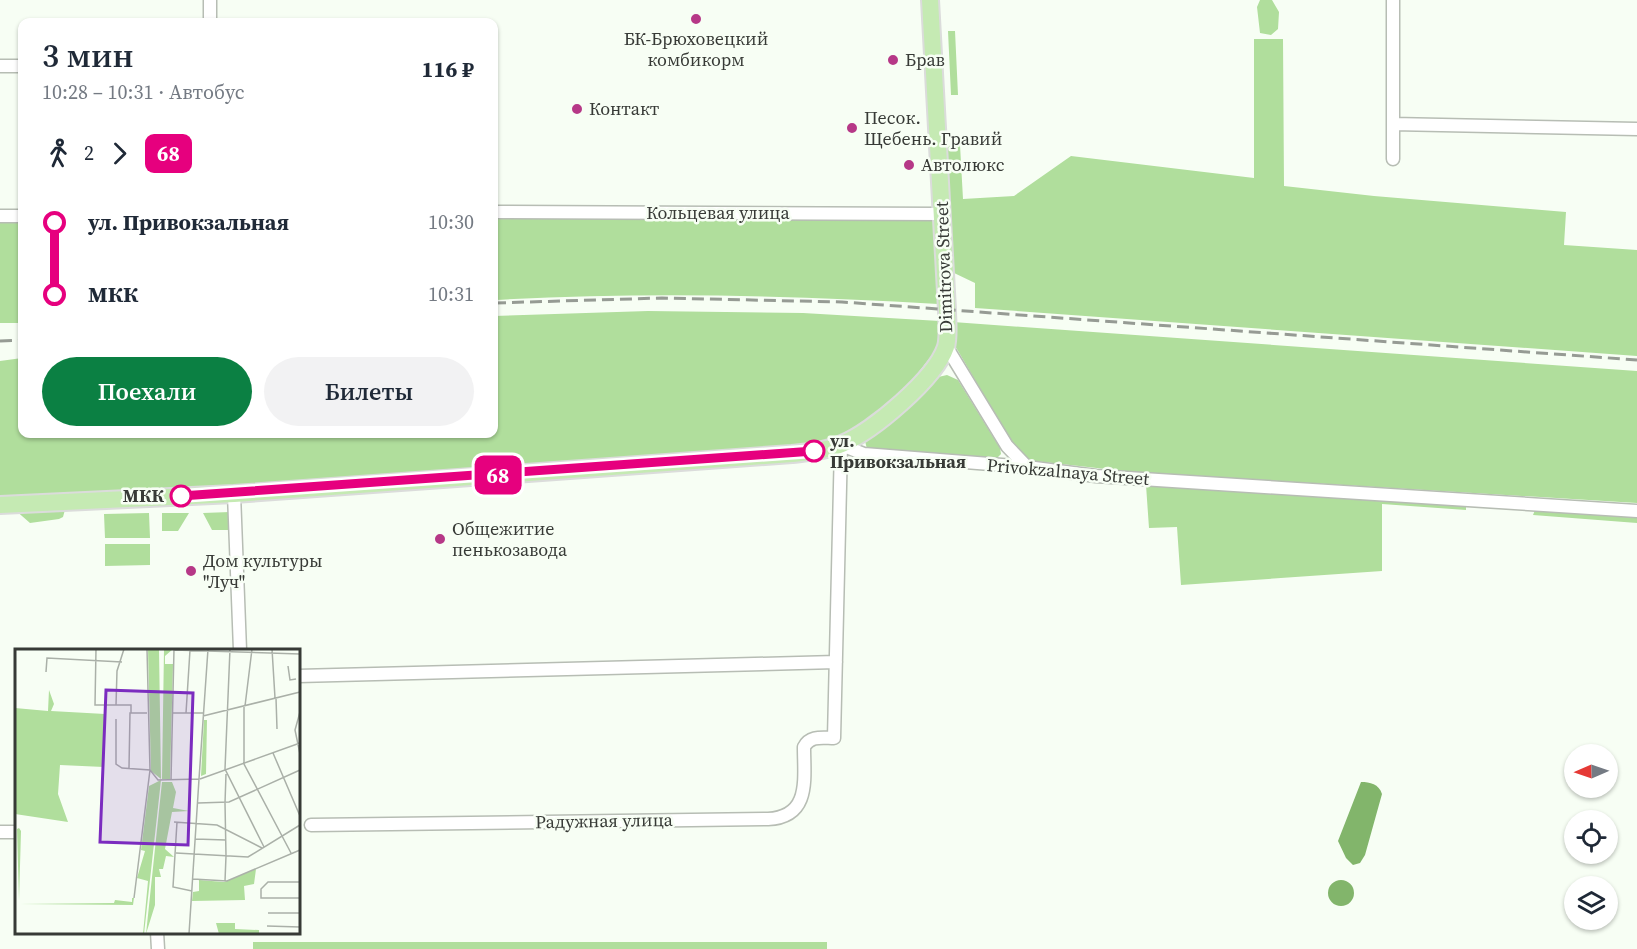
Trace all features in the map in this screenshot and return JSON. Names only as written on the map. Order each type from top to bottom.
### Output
[{"type":"main road","name":"Dimitrova Street","points":[[841,445],[877,423],[926,376],[946,346],[947,309],[930,0]]},
{"type":"main road","name":"Privokzalnaya Street","points":[[0,505],[234,494],[792,454],[841,445]]},
{"type":"street","points":[[210,0],[210,18]]},
{"type":"street","points":[[1393,0],[1394,159]]},
{"type":"street","points":[[0,66],[18,66]]},
{"type":"street","points":[[1393,124],[1637,129]]},
{"type":"street","name":"Кольцевая улица","points":[[498,212],[942,214]]},
{"type":"street","points":[[0,216],[18,216]]},
{"type":"street","points":[[946,346],[1007,446],[1027,467]]},
{"type":"street","points":[[926,376],[946,368],[964,376]]},
{"type":"street","points":[[300,676],[836,662],[841,445]]},
{"type":"street","name":"Privokzalnaya Street","points":[[841,445],[864,454],[1027,467],[1143,480],[1637,511]]},
{"type":"street","points":[[234,494],[240,649]]},
{"type":"street","name":"Радужная улица","points":[[311,825],[776,819],[791,813],[801,801],[804,747],[807,742],[813,738],[834,738],[836,662]]},
{"type":"street","points":[[157,934],[158,949]]},
{"type":"shaded area","points":[[1260,0],[1272,0],[1279,12],[1278,29],[1271,35],[1260,33],[1257,7]]},
{"type":"shaded area","points":[[948,31],[955,31],[958,95],[951,95]]},
{"type":"shaded area","points":[[1254,39],[1283,39],[1284,186],[1566,212],[1564,245],[1637,250],[1637,356],[975,308],[975,283],[952,272],[947,146],[960,145],[963,199],[1014,196],[1071,156],[1254,178]]},
{"type":"shaded area","points":[[498,216],[934,217],[938,304],[827,298],[716,296],[498,300]]},
{"type":"shaded area","points":[[18,220],[18,323],[0,323],[0,221]]},
{"type":"shaded area","points":[[648,311],[803,313],[940,321],[938,342],[933,354],[910,383],[865,425],[829,443],[647,458],[232,485],[0,496],[0,361],[18,359],[18,438],[498,438],[498,316]]},
{"type":"shaded area","points":[[953,322],[1637,371],[1637,503],[1132,472],[1027,459],[1014,447],[954,344]]},
{"type":"shaded area","points":[[947,375],[958,380],[1000,448],[1001,454],[995,460],[867,449],[865,441],[868,437],[934,378]]},
{"type":"shaded area","points":[[1146,485],[1466,505],[1466,510],[1382,504],[1382,571],[1181,585],[1177,527],[1149,528]]},
{"type":"shaded area","points":[[66,506],[63,517],[59,519],[30,523],[14,509]]},
{"type":"shaded area","points":[[1535,510],[1637,517],[1637,523],[1533,515]]},
{"type":"shaded area","points":[[230,512],[230,530],[212,530],[203,513]]},
{"type":"shaded area","points":[[149,513],[150,538],[105,538],[104,514]]},
{"type":"shaded area","points":[[162,513],[189,513],[178,531],[162,531]]},
{"type":"shaded area","points":[[105,544],[150,544],[150,565],[105,566]]},
{"type":"shaded area","points":[[1361,782],[1374,784],[1382,794],[1365,855],[1360,863],[1353,865],[1346,858],[1338,841]]},
{"type":"shaded area","points":[[1341,880],[1350,884],[1354,893],[1350,902],[1341,906],[1332,902],[1328,893],[1332,884]]},
{"type":"shaded area","points":[[253,942],[827,942],[827,949],[253,949]]},
{"type":"railway","points":[[498,303],[662,298],[842,302],[1637,360]]},
{"type":"railway","points":[[0,341],[18,340]]},
{"type":"bus line","name":"68","points":[[181,496],[814,451]]},
{"type":"place","name":"БК-Брюховецкий комбикорм","points":[[696,19]]},
{"type":"place","name":"Брав","points":[[893,60]]},
{"type":"place","name":"Контакт","points":[[577,109]]},
{"type":"place","name":"Песок. Щебень. Гравий","points":[[852,128]]},
{"type":"place","name":"Автолюкс","points":[[909,165]]},
{"type":"place","name":"ул. Привокзальная","points":[[814,451]]},
{"type":"place","name":"МКК","points":[[181,496]]},
{"type":"place","name":"Общежитие пенькозавода","points":[[440,539]]},
{"type":"place","name":"Дом культуры \"Луч\"","points":[[191,571]]}]
